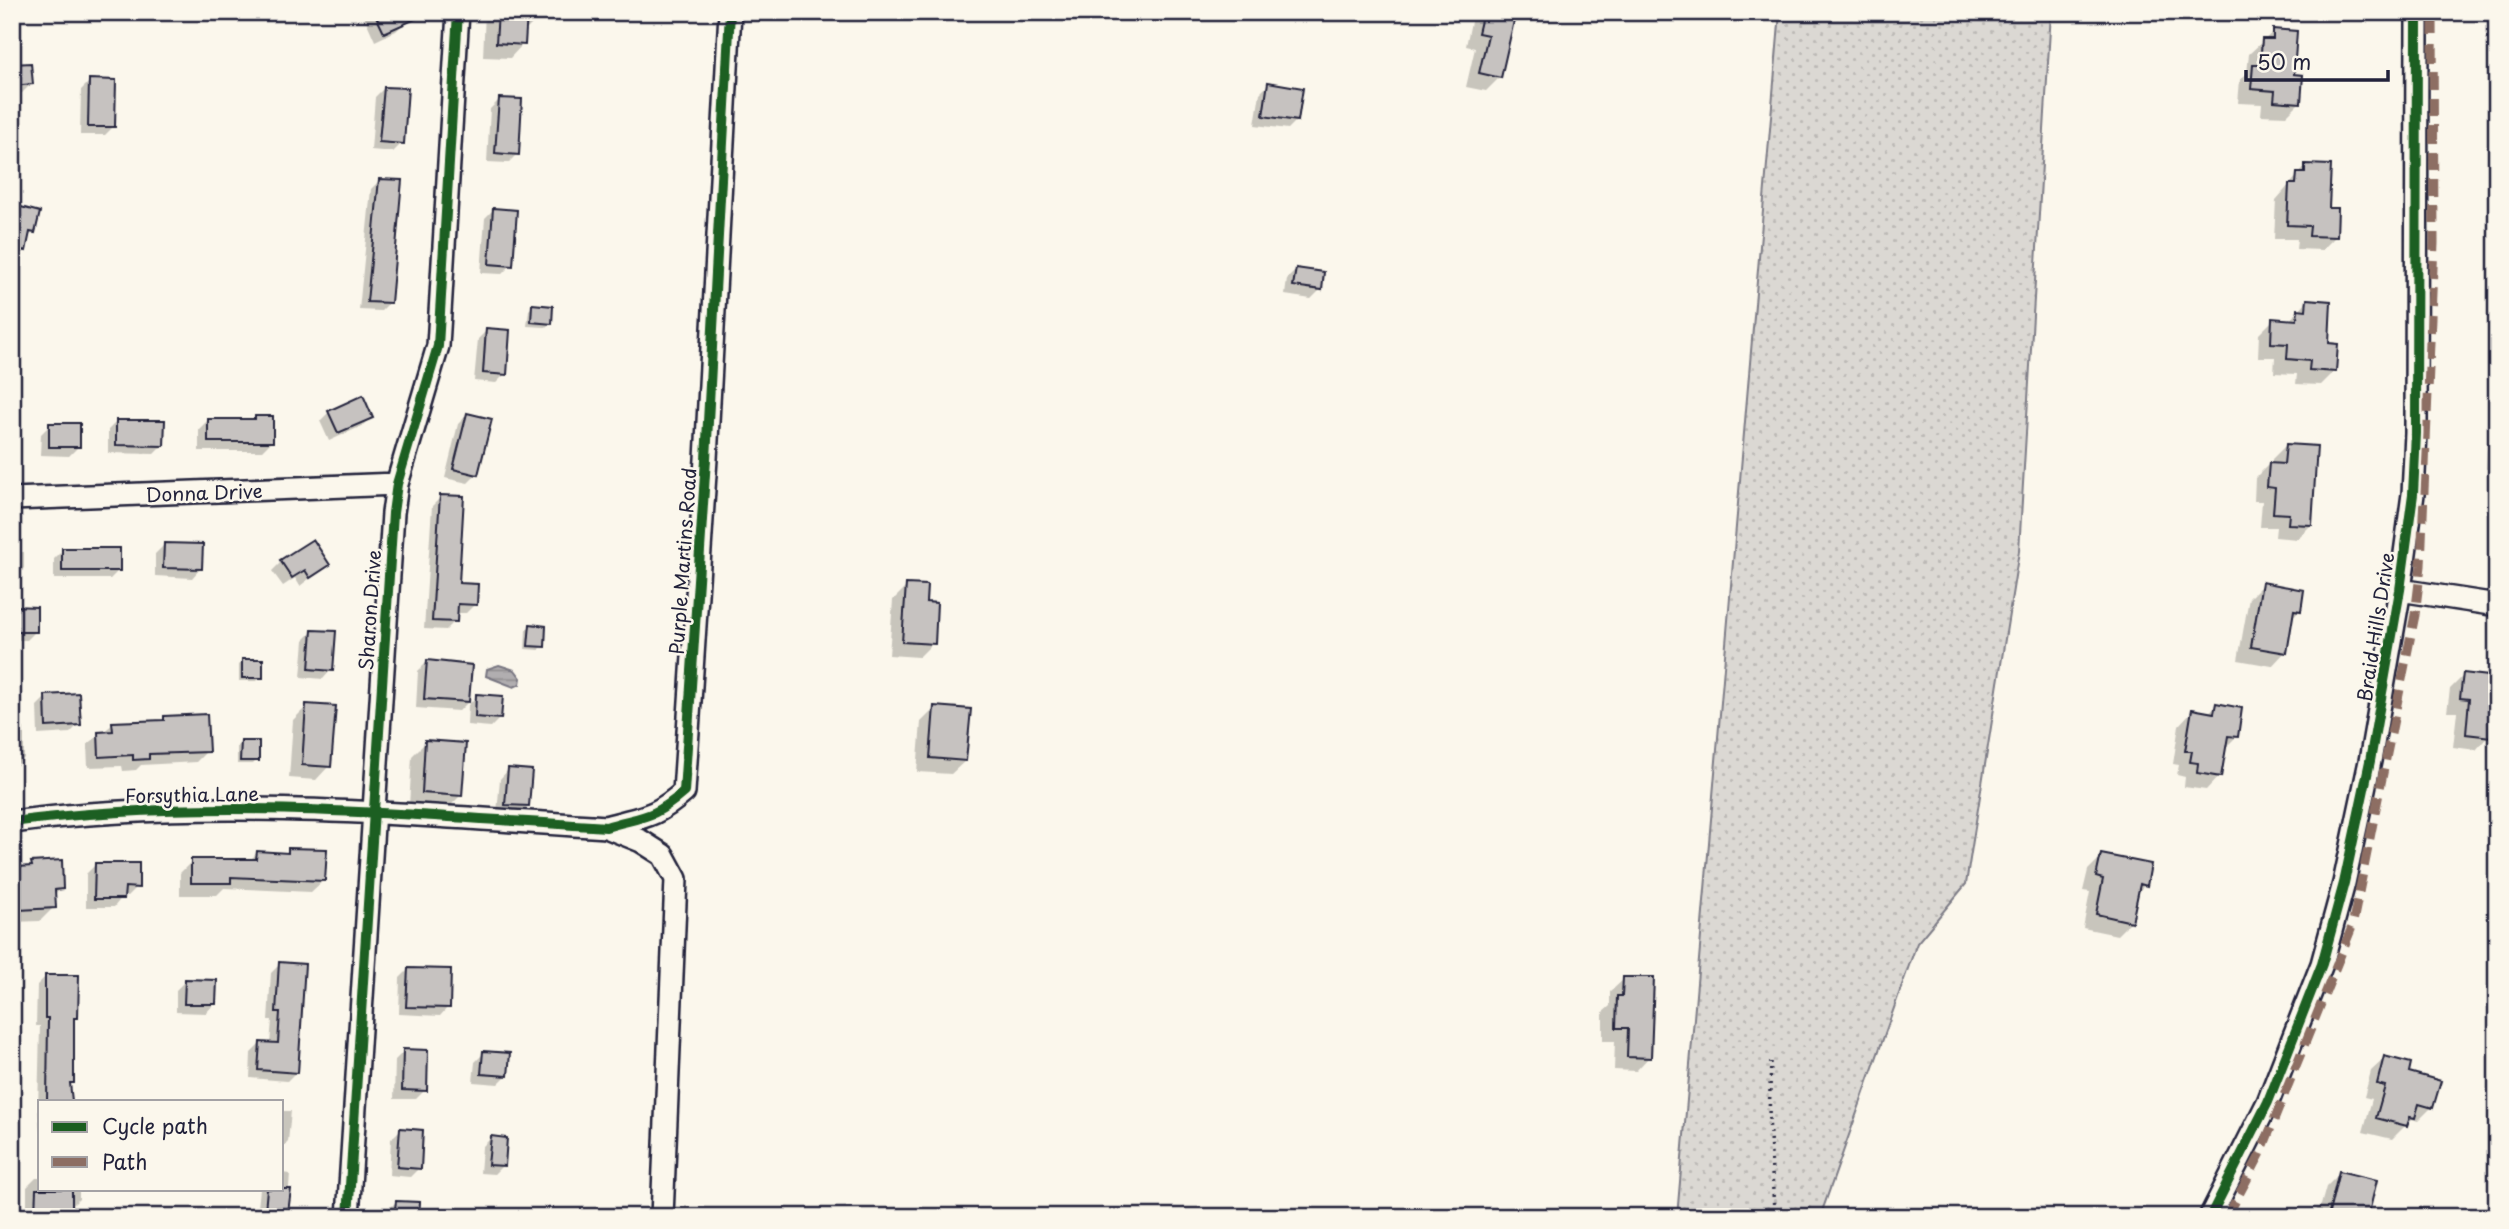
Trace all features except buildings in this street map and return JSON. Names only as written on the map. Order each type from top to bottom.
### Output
[{"type":"street","name":"Sharon Drive","points":[[348,1217],[393,513],[397,484],[438,346],[458,12]]},
{"type":"street","name":"Purple Martins Road","points":[[373,812],[606,827],[644,818],[665,809],[684,792],[706,459],[730,12]]},
{"type":"street","name":"Braid Hills Drive","points":[[2210,1217],[2268,1102],[2322,964],[2344,883],[2370,761],[2400,590],[2413,494],[2416,433],[2417,12]]},
{"type":"street","name":"Donna Drive","points":[[12,499],[397,484]]},
{"type":"street","points":[[2400,590],[2497,605]]},
{"type":"street","name":"Forsythia Lane","points":[[12,822],[71,815],[175,811],[373,812]]},
{"type":"street","name":"Purple Martins Road","points":[[606,827],[641,841],[663,855],[676,879],[662,1217]]},
{"type":"path","points":[[1771,1062],[1769,1116],[1773,1210],[1778,1217]]},
{"type":"shaded area","points":[[1780,12],[2051,12],[2019,551],[1966,884],[1917,943],[1820,1217],[1677,1217]]},
{"type":"shaded area","points":[[499,665],[515,670],[521,678],[520,684],[514,687],[486,676],[487,669]]},
{"type":"marked path","points":[[2227,1217],[2260,1155],[2352,927],[2415,615],[2421,566],[2434,243],[2433,12]]},
{"type":"cycle path","points":[[348,1217],[393,513],[397,484],[438,346],[458,12]]},
{"type":"cycle path","points":[[12,822],[86,814],[235,809],[383,813],[606,827],[655,812],[684,792],[706,459],[730,12]]},
{"type":"cycle path","points":[[2210,1217],[2268,1102],[2322,964],[2344,883],[2370,761],[2400,590],[2413,494],[2416,433],[2417,12]]}]
